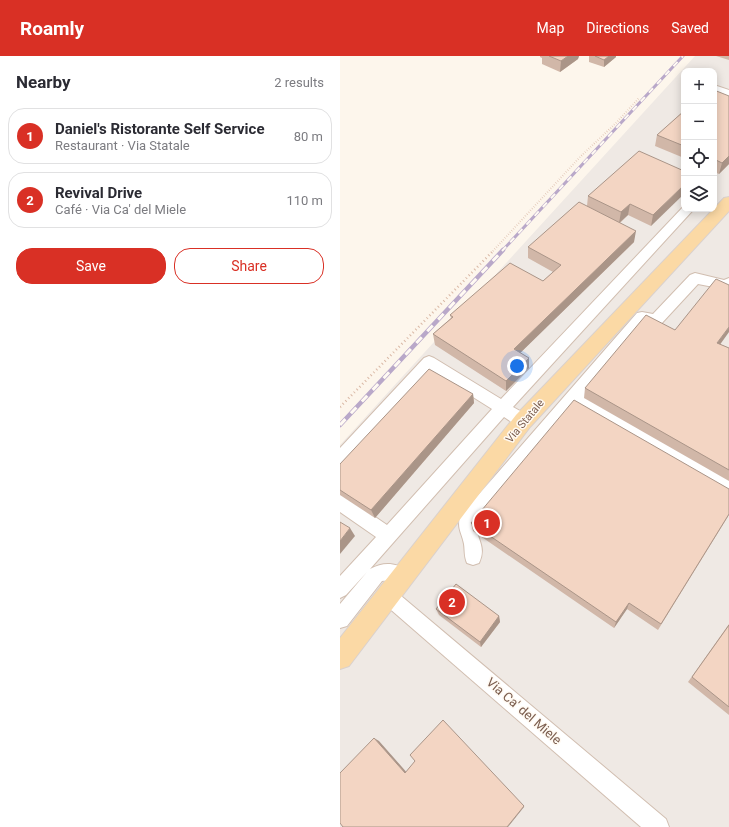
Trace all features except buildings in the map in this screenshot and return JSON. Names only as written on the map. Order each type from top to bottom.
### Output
[{"type":"main road","name":"Via Statale","points":[[340,657],[523,421],[729,202]]},
{"type":"street","points":[[717,89],[729,94]]},
{"type":"street","points":[[340,589],[503,408],[685,212]]},
{"type":"street","points":[[473,557],[473,544],[467,528],[467,521],[642,317],[656,320],[695,278],[727,286],[729,283]]},
{"type":"street","points":[[340,459],[430,362],[523,421]]},
{"type":"street","points":[[574,396],[729,485]]},
{"type":"street","points":[[340,502],[389,536]]},
{"type":"street","points":[[340,619],[376,575],[382,571],[389,570],[403,577]]},
{"type":"street","name":"Via Ca' del Miele","points":[[388,596],[658,827]]},
{"type":"path","points":[[340,407],[521,222],[580,157],[616,123],[639,98]]},
{"type":"shaded area","points":[[695,56],[729,56],[729,827],[340,827],[340,445],[681,71],[681,212],[717,212],[717,68],[684,68]]},
{"type":"railway","points":[[502,251],[683,56]]},
{"type":"railway","points":[[340,425],[503,250]]},
{"type":"place","name":"Daniel's Ristorante Self Service","points":[[487,523]]},
{"type":"place","name":"Revival Drive","points":[[452,602]]}]
